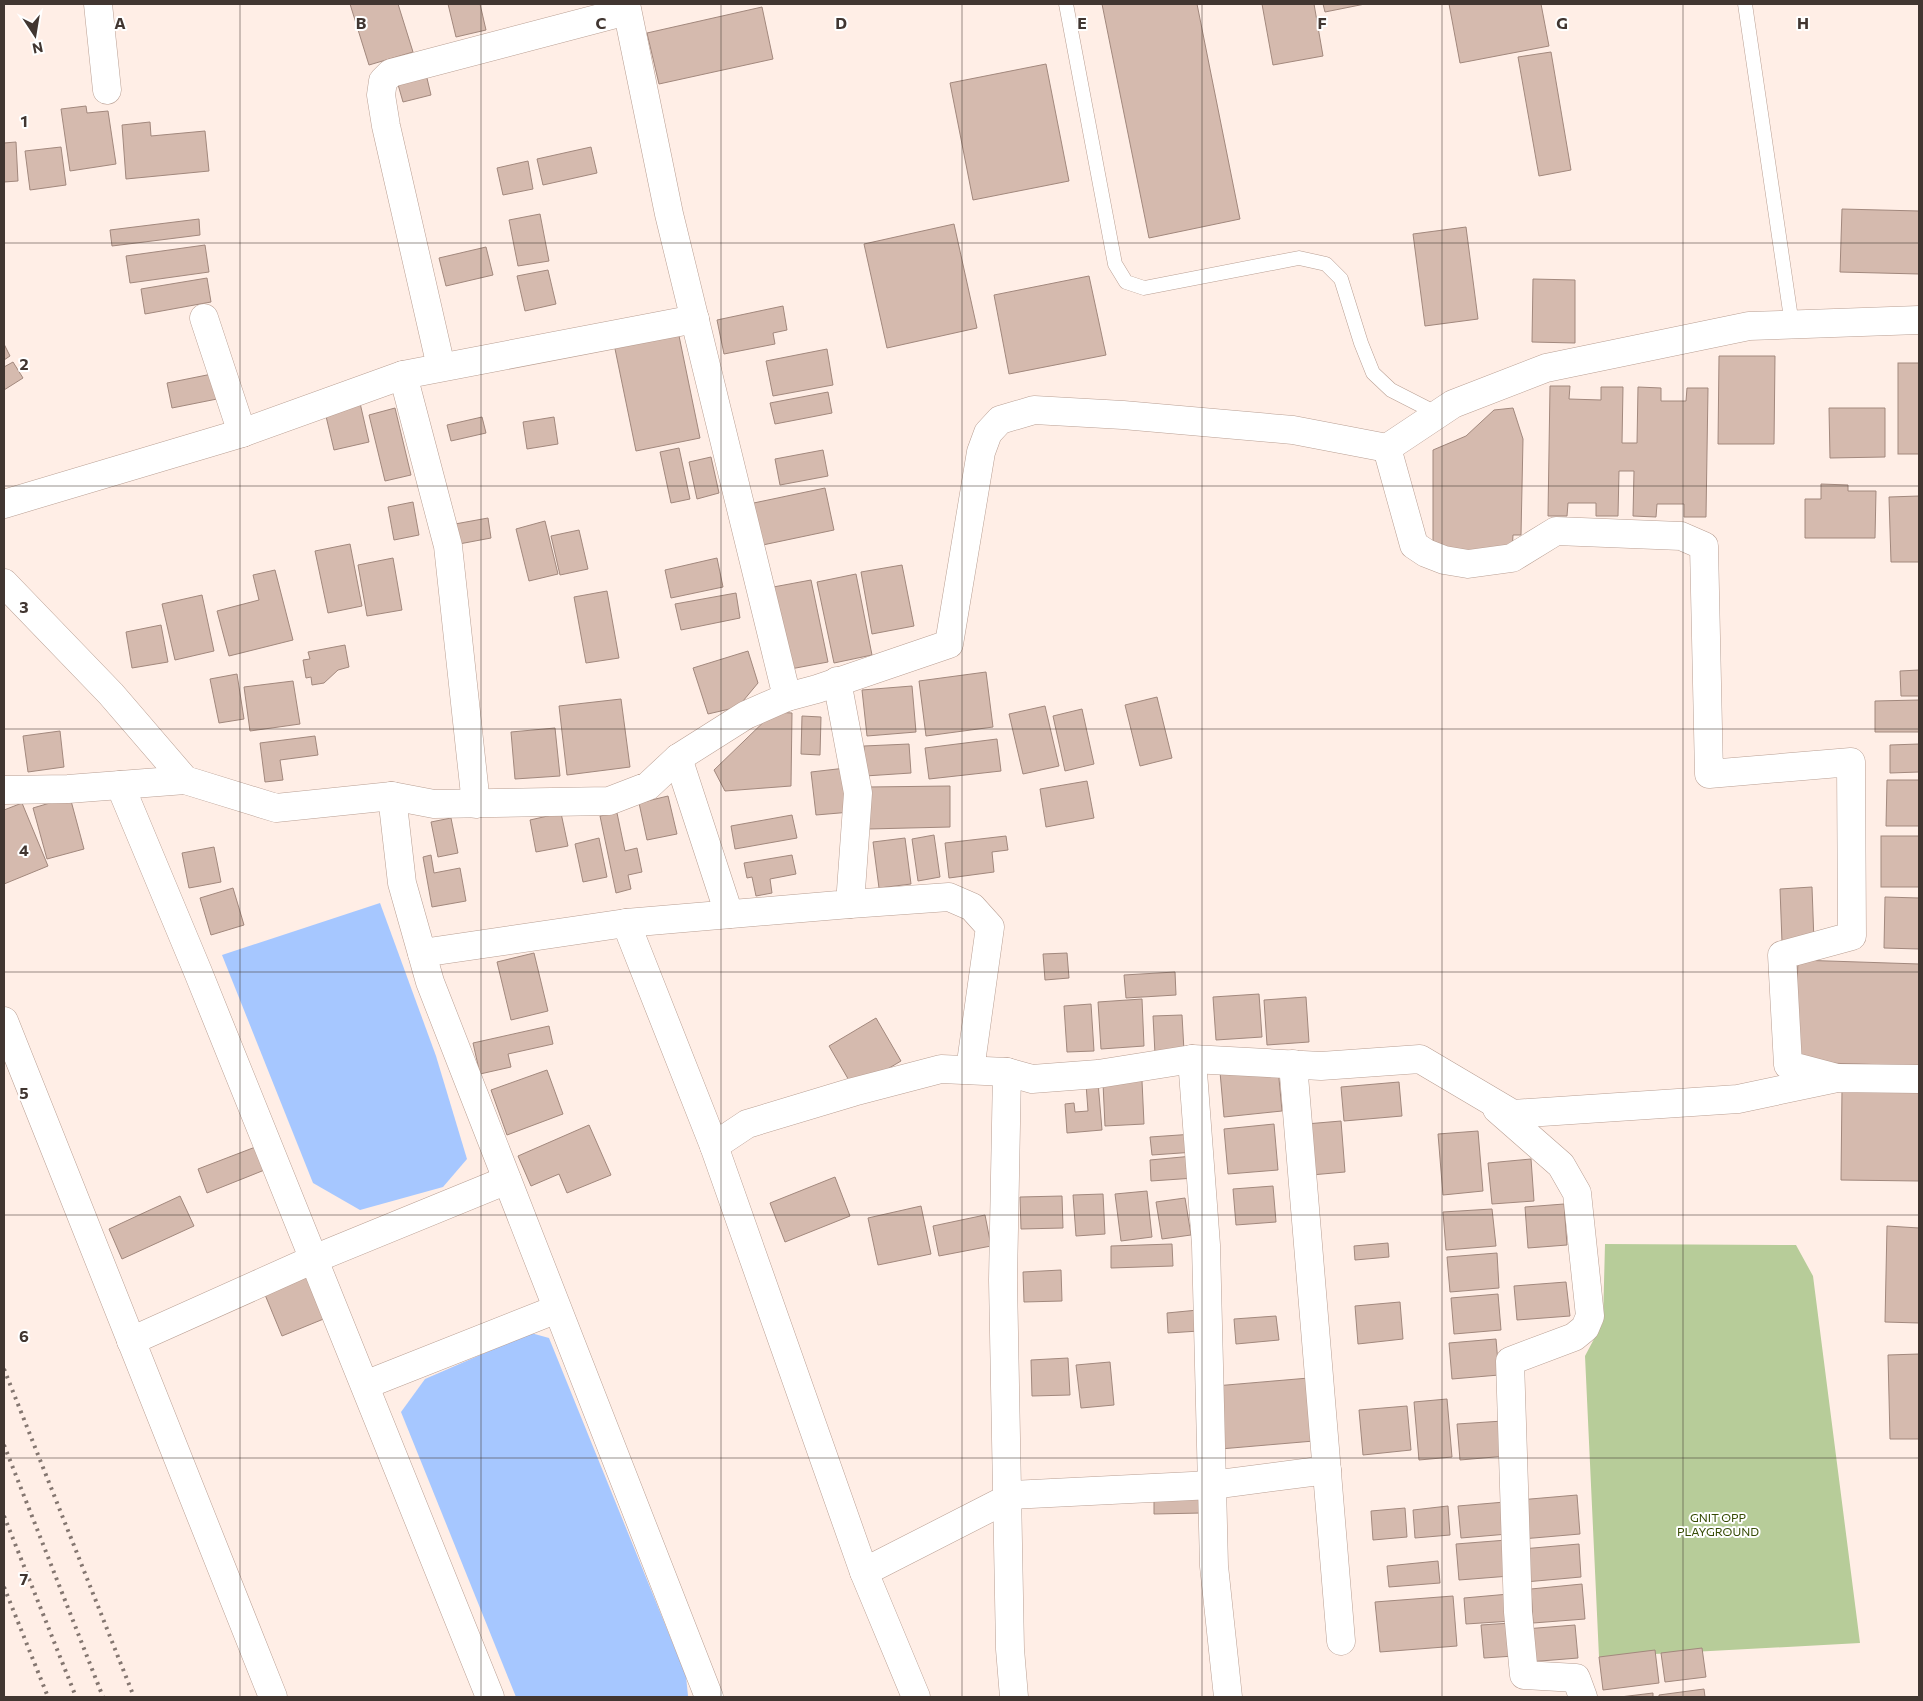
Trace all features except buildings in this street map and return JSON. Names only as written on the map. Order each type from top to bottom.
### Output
[{"type":"street","points":[[98,4],[107,90]]},
{"type":"street","points":[[441,367],[386,126],[381,95],[383,81],[391,73],[626,8],[669,214],[787,697]]},
{"type":"street","points":[[204,318],[242,433]]},
{"type":"street","points":[[4,504],[242,433],[403,375],[695,319]]},
{"type":"street","points":[[4,790],[68,789],[185,780],[276,808],[392,796],[434,804],[609,801],[648,786],[678,758],[746,715],[787,697],[948,644],[981,452],[988,433],[1000,420],[1034,410],[1123,415],[1293,430],[1387,448],[1453,404],[1546,368],[1749,326],[1919,320]]},
{"type":"street","points":[[403,375],[448,546],[476,804]]},
{"type":"street","points":[[1387,448],[1414,545],[1444,560],[1468,564],[1512,558],[1556,532],[1682,536],[1704,546],[1709,774],[1851,762],[1852,936],[1782,955],[1788,1065],[1837,1078]]},
{"type":"street","points":[[4,583],[111,694],[185,780]]},
{"type":"street","points":[[837,681],[858,793],[850,904]]},
{"type":"street","points":[[678,758],[729,914]]},
{"type":"street","points":[[120,785],[195,963],[490,1697]]},
{"type":"street","points":[[392,796],[402,883],[430,982],[709,1697]]},
{"type":"street","points":[[422,953],[626,923],[949,897],[972,906],[990,927],[970,1070]]},
{"type":"street","points":[[626,923],[714,1146],[864,1572],[916,1697]]},
{"type":"street","points":[[4,1022],[272,1697]]},
{"type":"street","points":[[714,1146],[747,1124],[845,1094],[941,1069],[1007,1072],[1032,1079],[1088,1075],[1192,1059],[1321,1066],[1420,1060],[1513,1114],[1738,1099],[1837,1078],[1919,1079]]},
{"type":"street","points":[[1192,1059],[1206,1245],[1214,1566],[1228,1697]]},
{"type":"street","points":[[1293,1064],[1341,1641]]},
{"type":"street","points":[[1007,1072],[1002,1280],[1010,1649],[1014,1697]]},
{"type":"street","points":[[1482,1096],[1561,1165],[1577,1193],[1590,1316],[1585,1328],[1574,1337],[1510,1361],[1518,1612],[1524,1675],[1576,1678],[1583,1697]]},
{"type":"street","points":[[131,1341],[314,1259],[508,1180]]},
{"type":"street","points":[[364,1385],[557,1309]]},
{"type":"street","points":[[864,1572],[1010,1495],[1212,1485],[1327,1470]]},
{"type":"lane","points":[[1066,4],[1115,264],[1126,282],[1144,288],[1298,258],[1326,264],[1341,279],[1361,343],[1373,373],[1391,390],[1438,414]]},
{"type":"lane","points":[[1745,4],[1792,325]]},
{"type":"green space","name":"GNIT OPP PLAYGROUND","points":[[1605,1244],[1796,1245],[1813,1276],[1860,1643],[1599,1657],[1585,1356],[1603,1322]]},
{"type":"water","points":[[380,903],[436,1056],[467,1159],[443,1187],[360,1210],[313,1183],[222,955]]},
{"type":"water","points":[[531,1333],[549,1338],[686,1676],[688,1696],[516,1697],[401,1412],[425,1379]]},
{"type":"railway","points":[[4,1369],[134,1697]]},
{"type":"railway","points":[[4,1445],[103,1697]]},
{"type":"railway","points":[[4,1516],[76,1697]]},
{"type":"railway","points":[[4,1587],[48,1697]]}]
